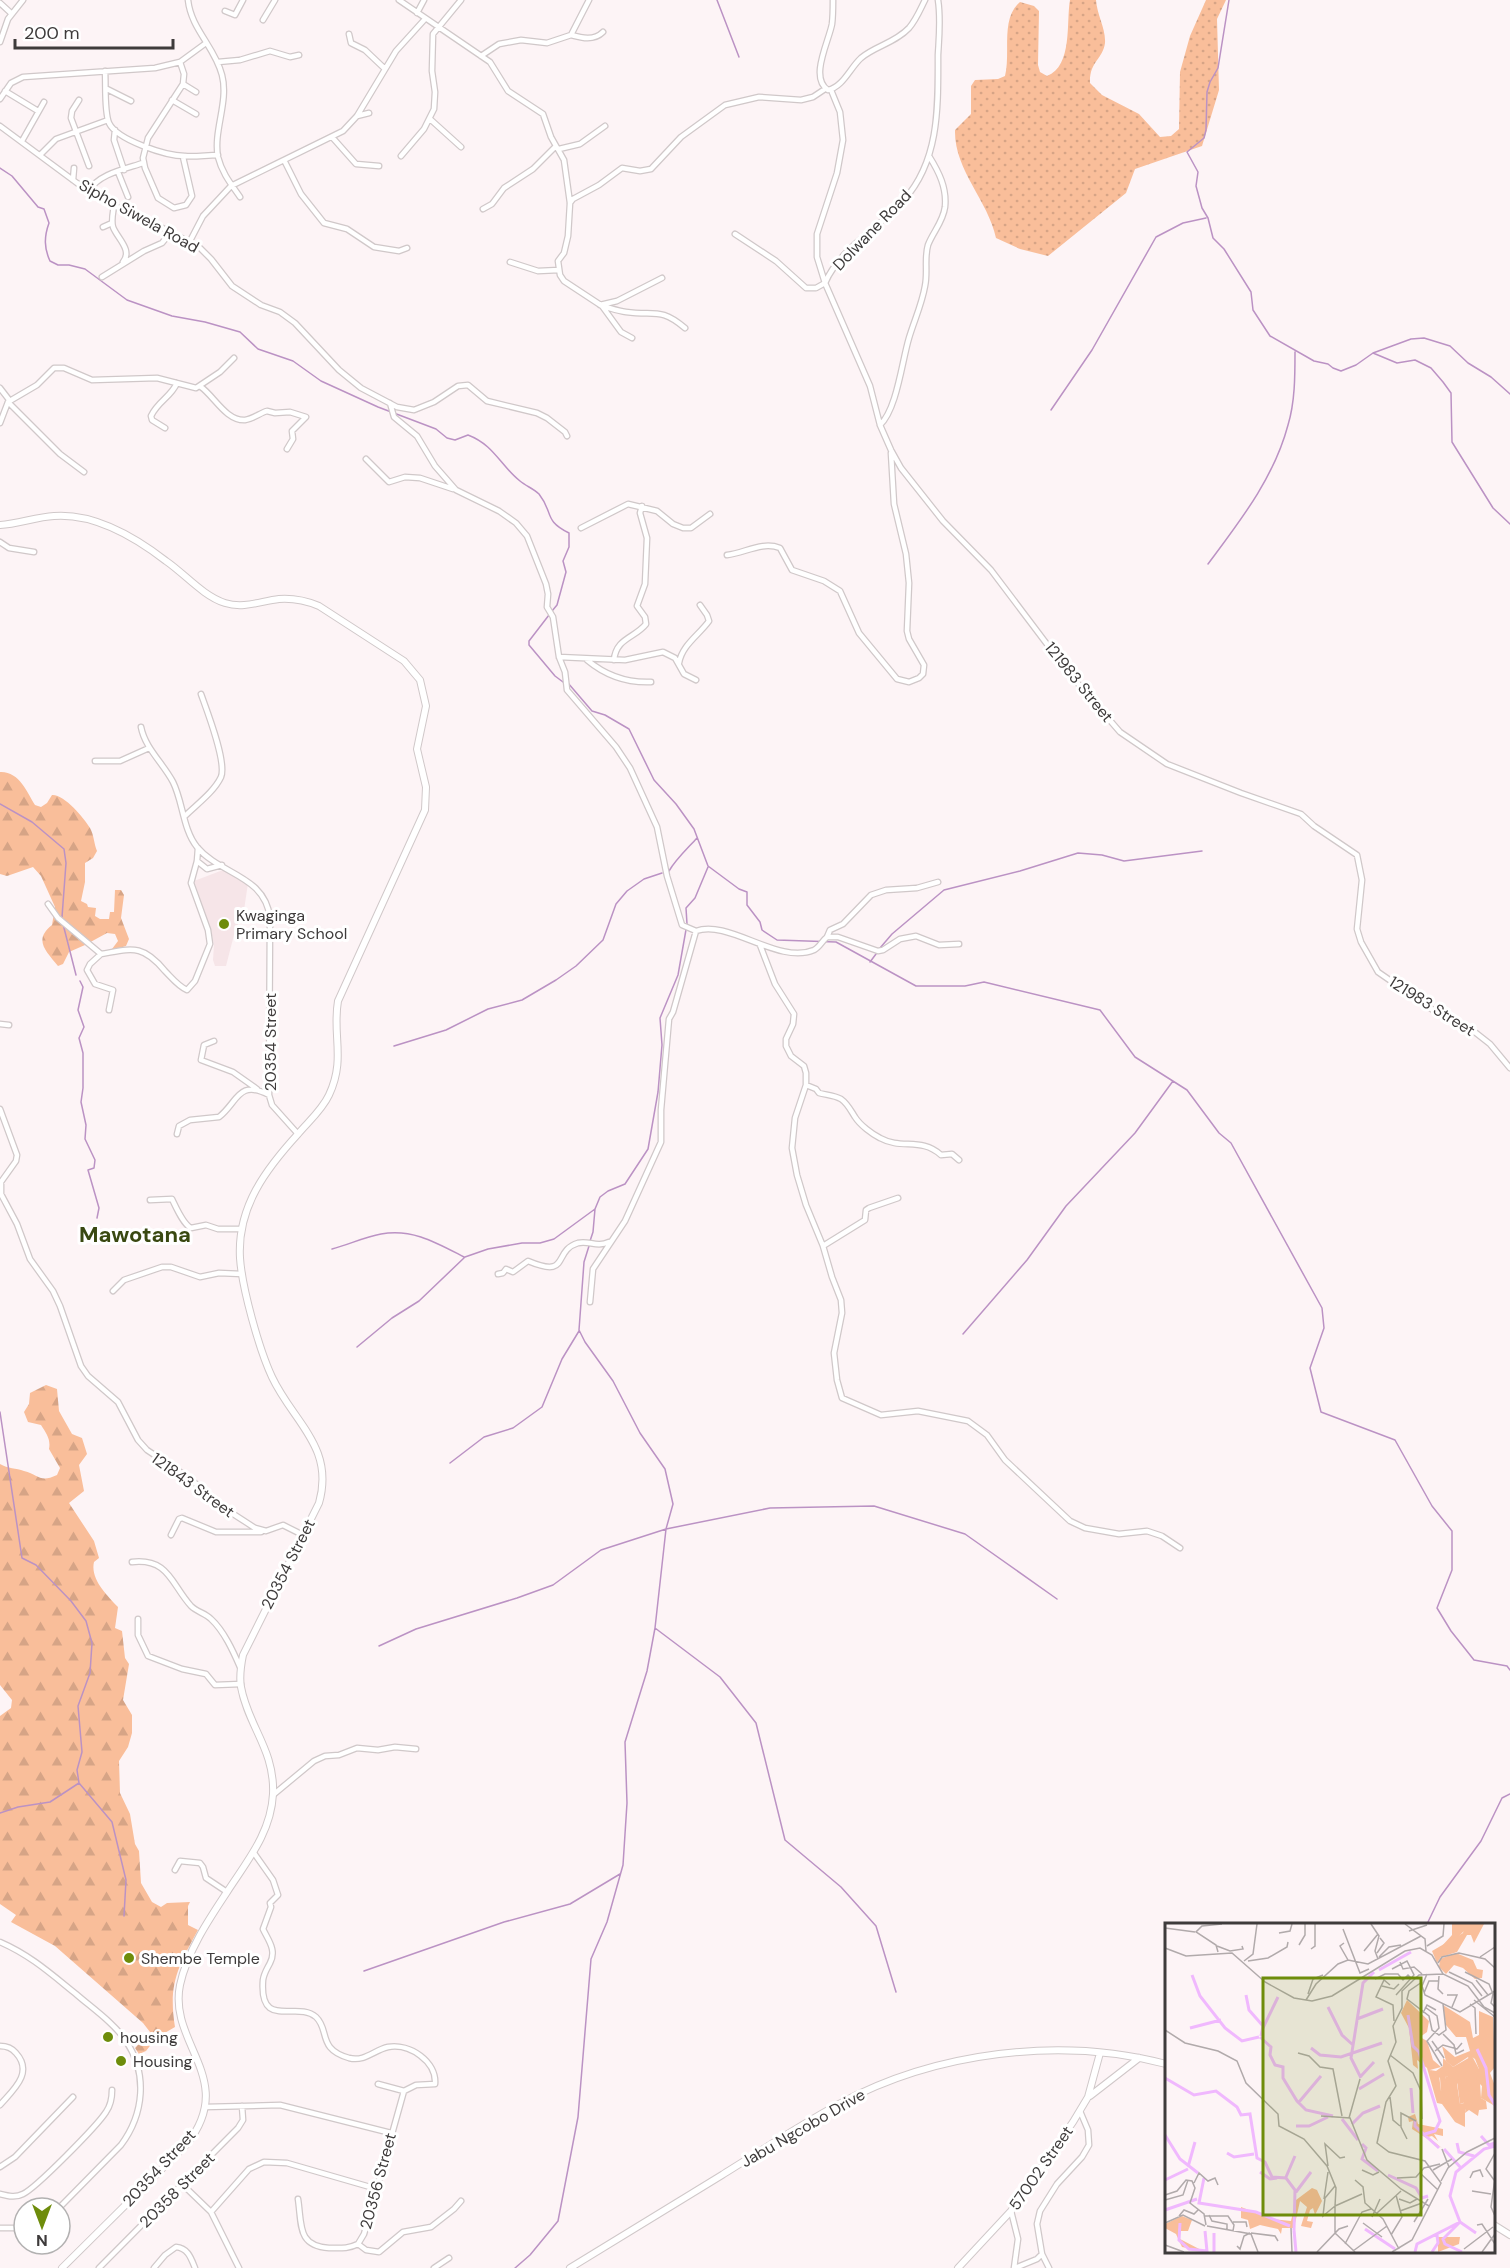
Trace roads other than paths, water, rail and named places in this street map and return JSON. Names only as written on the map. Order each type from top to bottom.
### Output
[{"type":"street","points":[[0,42],[8,19],[23,0]]},
{"type":"street","points":[[188,0],[190,13],[218,62],[224,86],[218,155],[231,186],[240,197]]},
{"type":"street","points":[[225,11],[235,15],[243,0]]},
{"type":"street","points":[[263,20],[275,0]]},
{"type":"street","points":[[399,0],[490,62],[508,91],[543,114],[564,159],[570,203],[568,236],[564,253],[558,261],[559,270],[564,281],[601,306],[621,332],[632,338]]},
{"type":"street","points":[[417,13],[424,0]]},
{"type":"street","points":[[400,156],[424,129],[435,109],[432,39],[434,31],[461,0]]},
{"type":"street","points":[[571,35],[589,0]]},
{"type":"street","points":[[833,0],[832,24],[821,65],[821,80],[825,88],[831,90],[841,83],[866,54],[895,40],[906,31],[915,21],[925,0]]},
{"type":"street","name":"Dolwane Road","points":[[825,283],[838,260],[905,199],[929,156],[938,106],[940,17],[938,0]]},
{"type":"street","points":[[0,3],[12,14]]},
{"type":"street","points":[[190,241],[203,216],[231,186],[343,130],[357,116],[396,51],[425,19]]},
{"type":"street","points":[[481,56],[499,44],[521,40],[547,44],[571,35],[590,38],[603,32]]},
{"type":"street","points":[[350,34],[353,45],[365,50],[384,69]]},
{"type":"street","points":[[0,99],[11,83],[23,77],[86,69],[105,71],[155,68],[180,62],[206,43]]},
{"type":"street","points":[[218,62],[240,60],[270,51],[290,57],[299,55]]},
{"type":"street","points":[[180,62],[184,74],[183,84],[148,138],[143,163],[158,198],[174,208],[182,207],[192,196],[183,157]]},
{"type":"street","points":[[105,71],[108,120],[115,130],[146,146],[183,157],[218,155]]},
{"type":"street","points":[[183,84],[196,92]]},
{"type":"street","points":[[570,203],[622,168],[640,171],[651,169],[681,136],[725,105],[759,97],[807,99],[825,88]]},
{"type":"street","points":[[107,89],[131,100]]},
{"type":"street","name":"121983 Street","points":[[831,90],[840,112],[843,140],[837,173],[816,242],[817,257],[825,283],[870,386],[880,424],[891,450],[907,477],[943,520],[991,570],[1068,672],[1120,732],[1167,764],[1240,794],[1301,814],[1314,826],[1357,855],[1362,880],[1357,929],[1361,942],[1378,972],[1443,1017],[1476,1033],[1490,1044],[1510,1068]]},
{"type":"street","points":[[4,91],[38,111]]},
{"type":"street","points":[[79,100],[71,115],[89,166]]},
{"type":"street","points":[[172,100],[196,114]]},
{"type":"street","points":[[22,141],[44,102]]},
{"type":"street","points":[[357,116],[369,114]]},
{"type":"street","points":[[430,119],[461,147]]},
{"type":"street","points":[[40,154],[56,139],[108,120]]},
{"type":"street","name":"Sipho Siwela Road","points":[[0,126],[89,191],[114,206],[190,241],[211,258],[232,286],[261,305],[280,312],[296,323],[350,381],[390,405],[419,410],[458,386],[468,385],[487,401],[537,413],[548,418],[567,436]]},
{"type":"street","points":[[483,209],[492,204],[504,188],[533,169],[557,147],[580,144],[605,126]]},
{"type":"street","points":[[115,130],[114,140],[128,197]]},
{"type":"street","points":[[332,137],[356,164],[379,166]]},
{"type":"street","points":[[880,424],[887,416],[896,391],[909,336],[925,288],[928,245],[940,224],[945,207],[939,172],[929,156]]},
{"type":"street","points":[[284,160],[301,194],[324,223],[347,229],[374,247],[399,251],[407,248]]},
{"type":"street","points":[[89,191],[95,182],[143,163]]},
{"type":"street","points":[[73,180],[74,168]]},
{"type":"street","points":[[114,206],[112,223],[126,252],[126,259],[121,264]]},
{"type":"street","points":[[103,227],[112,223]]},
{"type":"street","points":[[102,277],[121,264],[162,243],[171,232]]},
{"type":"street","points":[[735,234],[776,261],[806,288],[812,289],[825,283]]},
{"type":"street","points":[[510,262],[538,271],[559,270]]},
{"type":"street","points":[[601,306],[617,301],[662,278]]},
{"type":"street","points":[[601,306],[629,312],[665,314],[685,328]]},
{"type":"street","points":[[0,423],[9,401],[37,385],[49,371],[59,367],[92,380],[150,378],[194,388],[201,387],[229,365],[234,358]]},
{"type":"street","points":[[165,428],[152,420],[151,416],[156,405],[174,391],[177,383]]},
{"type":"street","points":[[201,387],[213,396],[223,409],[240,419],[249,419],[267,411],[290,412],[306,417],[292,431],[293,439],[287,449]]},
{"type":"street","points":[[0,388],[9,401],[60,454],[84,472]]},
{"type":"street","points":[[390,405],[394,417],[417,436],[435,466],[456,490]]},
{"type":"street","points":[[727,555],[743,553],[765,545],[780,548],[792,570],[824,581],[840,591],[859,633],[897,679],[909,682],[919,678],[923,674],[924,664],[909,639],[909,584],[906,554],[894,504],[891,450]]},
{"type":"street","points":[[366,459],[389,482],[405,477],[420,478],[456,490],[499,511],[524,531],[546,584],[547,607],[553,617],[566,686],[627,760],[657,827],[676,910],[686,927],[696,931],[712,927],[760,945],[792,952],[807,951],[824,941],[838,937],[878,951],[900,939],[916,936],[939,945],[959,944]]},
{"type":"street","points":[[581,528],[624,505],[642,506],[657,511],[673,524],[683,528],[691,528],[710,514]]},
{"type":"street","points":[[614,660],[614,653],[624,639],[646,624],[645,617],[638,606],[644,590],[647,538],[640,513],[642,506]]},
{"type":"street","points":[[0,525],[51,516],[90,519],[153,552],[221,601],[246,605],[291,599],[307,601],[319,606],[404,661],[420,680],[426,710],[417,749],[427,790],[425,810],[338,1001],[339,1056],[333,1087],[323,1105],[298,1134]]},
{"type":"street","points":[[0,542],[9,548],[34,552]]},
{"type":"street","points":[[679,663],[680,657],[691,640],[708,621],[700,605]]},
{"type":"street","points":[[559,657],[614,660],[634,659],[663,652],[675,658],[684,674],[696,680]]},
{"type":"street","points":[[586,659],[600,670],[620,678],[651,682]]},
{"type":"street","points":[[185,816],[218,782],[222,774],[217,741],[201,694]]},
{"type":"street","points":[[109,1010],[113,990],[109,987],[98,986],[87,970],[100,954],[123,949],[134,950],[155,959],[184,989],[192,986],[206,958],[210,944],[208,930],[191,883],[198,848],[173,782],[149,748],[141,726]]},
{"type":"street","points":[[95,760],[120,761],[149,748]]},
{"type":"street","name":"20354 Street","points":[[62,2268],[187,2144],[196,2132],[205,2108],[205,2083],[181,2016],[179,1987],[192,1953],[227,1892],[254,1853],[268,1821],[273,1796],[272,1769],[241,1684],[243,1655],[322,1492],[322,1462],[315,1444],[278,1389],[267,1366],[242,1274],[240,1252],[242,1229],[249,1203],[257,1186],[298,1134],[272,1105],[269,1095],[270,912],[263,897],[252,884],[198,848]]},
{"type":"street","points":[[197,861],[207,869],[222,866]]},
{"type":"street","points":[[824,941],[830,930],[843,924],[865,898],[886,890],[917,888],[938,882]]},
{"type":"street","points":[[48,904],[58,918],[100,954]]},
{"type":"street","points":[[590,1302],[593,1269],[632,1209],[661,1142],[660,1110],[669,1019],[696,931]]},
{"type":"street","points":[[760,945],[775,984],[794,1011],[793,1024],[786,1042],[791,1056],[804,1066],[806,1085],[795,1118],[792,1148],[796,1175],[824,1246],[842,1306],[834,1353],[842,1398],[881,1415],[918,1411],[968,1420],[987,1435],[1005,1460],[1070,1521],[1085,1528],[1114,1534],[1124,1535],[1147,1531],[1162,1536],[1180,1548]]},
{"type":"street","points":[[0,1024],[9,1024]]},
{"type":"street","points":[[214,1041],[204,1045],[201,1060],[233,1072],[269,1095]]},
{"type":"street","points":[[806,1085],[816,1089],[819,1093],[840,1099],[853,1111],[860,1122],[886,1141],[924,1145],[941,1155],[952,1154],[959,1160]]},
{"type":"street","points":[[177,1134],[179,1126],[185,1122],[219,1117],[241,1092],[249,1089],[259,1090]]},
{"type":"street","name":"121843 Street","points":[[0,1109],[18,1155],[1,1182],[1,1194],[17,1224],[30,1259],[53,1291],[60,1306],[81,1366],[88,1376],[118,1402],[138,1440],[147,1450],[189,1478],[224,1508],[263,1531]]},
{"type":"street","points":[[824,1246],[865,1220],[866,1210],[869,1208],[898,1198]]},
{"type":"street","points":[[150,1200],[172,1199],[184,1222],[191,1228],[203,1225],[218,1229],[242,1229]]},
{"type":"street","points":[[498,1274],[503,1273],[506,1269],[513,1272],[528,1261],[546,1268],[552,1267],[558,1263],[567,1250],[578,1243],[603,1245],[612,1241]]},
{"type":"street","points":[[113,1291],[124,1280],[162,1267],[171,1267],[200,1277],[219,1273],[242,1274]]},
{"type":"street","points":[[171,1535],[182,1518],[216,1532],[256,1533],[283,1525],[303,1535]]},
{"type":"street","points":[[132,1562],[154,1563],[170,1575],[193,1608],[213,1621],[231,1647],[241,1670]]},
{"type":"street","points":[[138,1619],[138,1635],[148,1656],[182,1669],[206,1674],[215,1685],[241,1684]]},
{"type":"street","points":[[273,1796],[314,1761],[325,1756],[339,1755],[357,1748],[416,1749]]},
{"type":"street","points":[[254,1853],[268,1872],[279,1894],[270,1903],[271,1907],[263,1929],[272,1943],[273,1955],[263,1977],[264,2000],[278,2012],[303,2011],[312,2014],[319,2020],[326,2043],[350,2058],[365,2057],[388,2047],[412,2050],[429,2063],[436,2084],[416,2085],[404,2091],[378,2084]]},
{"type":"street","points":[[176,1870],[180,1861],[200,1863],[206,1878],[227,1892]]},
{"type":"street","points":[[0,1942],[33,1958],[114,2027],[126,2040],[139,2069],[141,2088],[139,2108],[129,2134],[71,2196]]},
{"type":"street","points":[[0,2046],[12,2049],[20,2057],[24,2068],[22,2079],[0,2105]]},
{"type":"street","name":"Jabu Ngcobo Drive","points":[[570,2268],[784,2135],[838,2104],[895,2079],[957,2061],[1046,2051],[1100,2053],[1165,2064]]},
{"type":"street","name":"57002 Street","points":[[958,2268],[1011,2211],[1080,2111],[1088,2097],[1100,2053]]},
{"type":"street","points":[[1088,2097],[1139,2058]]},
{"type":"street","points":[[0,2194],[21,2195],[35,2186],[104,2115],[110,2106],[112,2090]]},
{"type":"street","name":"20356 Street","points":[[298,2199],[304,2236],[310,2244],[318,2247],[340,2248],[358,2244],[364,2234],[404,2091]]},
{"type":"street","points":[[0,2167],[15,2157],[73,2097]]},
{"type":"street","name":"20358 Street","points":[[99,2268],[241,2123],[242,2106]]},
{"type":"street","points":[[205,2108],[287,2106],[391,2133]]},
{"type":"street","points":[[1049,2268],[1042,2254],[1037,2224],[1041,2211],[1057,2184],[1082,2157],[1089,2145],[1088,2130],[1080,2111]]},
{"type":"street","points":[[211,2212],[249,2169],[264,2162],[287,2163],[377,2188]]},
{"type":"street","points":[[183,2184],[211,2212],[239,2268]]},
{"type":"street","points":[[358,2244],[366,2250],[379,2252],[403,2232],[431,2227],[454,2209],[460,2201]]},
{"type":"street","points":[[1011,2211],[1017,2239],[1015,2268],[1037,2259],[1042,2254]]},
{"type":"street","points":[[1495,2226],[1510,2235]]},
{"type":"street","points":[[154,2268],[165,2255],[176,2247],[188,2253],[195,2268]]},
{"type":"street","points":[[434,2268],[448,2258]]},
{"type":"waterway","points":[[717,0],[739,57]]},
{"type":"waterway","points":[[1229,0],[1218,68],[1207,92],[1204,138],[1187,152],[1198,172],[1196,186],[1213,238],[1224,249],[1251,292],[1253,310],[1270,336],[1314,361],[1328,364],[1341,371],[1356,365],[1373,353],[1397,363],[1415,360],[1431,368],[1451,393],[1452,442],[1493,508],[1510,524]]},
{"type":"waterway","points":[[0,168],[12,176],[38,207],[44,209],[49,223],[45,242],[50,261],[58,265],[85,269],[127,300],[172,316],[240,332],[258,349],[293,361],[321,381],[378,407],[436,429],[447,438],[455,440],[468,435],[484,444],[513,475],[539,494],[555,524],[569,533],[569,547],[563,561],[566,572],[557,605],[552,611]]},
{"type":"waterway","points":[[1051,410],[1092,350],[1156,237],[1183,223],[1206,218]]},
{"type":"waterway","points":[[1373,353],[1411,339],[1424,338],[1450,346],[1468,363],[1491,377],[1510,394]]},
{"type":"waterway","points":[[1208,564],[1255,498],[1282,444],[1292,407],[1295,352]]},
{"type":"waterway","points":[[549,615],[529,641],[529,645],[555,676],[563,682]]},
{"type":"waterway","points":[[568,683],[592,711],[605,715],[629,729],[654,780],[676,804],[694,829],[708,866],[739,889],[747,892],[747,905],[760,922],[762,930],[777,940],[836,942],[916,986],[965,986],[984,982],[1100,1010],[1135,1057],[1187,1090],[1219,1133],[1231,1143],[1322,1308],[1324,1328],[1310,1368],[1321,1412],[1395,1440],[1432,1506],[1452,1531],[1452,1570],[1437,1608],[1451,1631],[1474,1660],[1507,1666],[1510,1670]]},
{"type":"waterway","points":[[0,804],[32,822],[64,849],[66,863],[62,917]]},
{"type":"waterway","points":[[669,871],[697,838]]},
{"type":"waterway","points":[[880,948],[892,934],[944,890],[1020,871],[1078,853],[1102,855],[1124,861],[1202,851]]},
{"type":"waterway","points":[[590,1241],[595,1209],[600,1197],[625,1184],[648,1149],[658,1092],[662,1045],[660,1018],[678,975],[687,924],[686,908],[695,898],[708,867]]},
{"type":"waterway","points":[[394,1046],[446,1030],[488,1009],[522,1000],[556,980],[576,966],[603,940],[616,904],[627,891],[644,879],[662,873]]},
{"type":"waterway","points":[[63,924],[76,975]]},
{"type":"waterway","points":[[870,962],[876,954]]},
{"type":"waterway","points":[[80,981],[83,987],[78,1010],[84,1027],[79,1038],[83,1053],[81,1102],[86,1125],[85,1139],[95,1160],[94,1168],[88,1170],[99,1208],[97,1218]]},
{"type":"waterway","points":[[963,1334],[1027,1260],[1066,1206],[1135,1133],[1173,1081]]},
{"type":"waterway","points":[[357,1347],[392,1318],[419,1301],[465,1257],[488,1249],[522,1243],[540,1243],[554,1239],[595,1209]]},
{"type":"waterway","points":[[332,1249],[375,1235],[403,1233],[424,1238],[464,1257]]},
{"type":"waterway","points":[[515,2268],[530,2255],[558,2221],[578,2117],[591,1959],[607,1922],[623,1865],[627,1803],[625,1742],[647,1671],[655,1628],[666,1529],[673,1504],[665,1469],[640,1433],[613,1381],[579,1330],[584,1262],[589,1246]]},
{"type":"waterway","points":[[450,1463],[484,1437],[513,1428],[542,1407],[562,1359],[579,1331]]},
{"type":"waterway","points":[[0,1412],[22,1558],[36,1565],[71,1601],[86,1621],[92,1643],[90,1673],[78,1706],[82,1752],[77,1770],[79,1783],[112,1822],[126,1880],[124,1916]]},
{"type":"waterway","points":[[379,1646],[416,1629],[553,1585],[601,1550],[666,1529],[770,1508],[874,1506],[965,1534],[1057,1599]]},
{"type":"waterway","points":[[655,1628],[720,1677],[756,1723],[785,1840],[841,1887],[876,1926],[896,1992]]},
{"type":"waterway","points":[[0,1813],[18,1807],[50,1802],[79,1783]]},
{"type":"waterway","points":[[1427,1923],[1440,1897],[1481,1841],[1502,1798],[1510,1794]]},
{"type":"waterway","points":[[364,1971],[504,1922],[570,1904],[620,1874]]},
{"type":"place","name":"Kwaginga Primary School","points":[[224,924]]},
{"type":"place","name":"Shembe Temple","points":[[129,1958]]},
{"type":"place","name":"housing","points":[[108,2037]]},
{"type":"place","name":"Housing","points":[[121,2061]]},
{"type":"district","name":"Mawotana","points":[[135,1234]]}]
